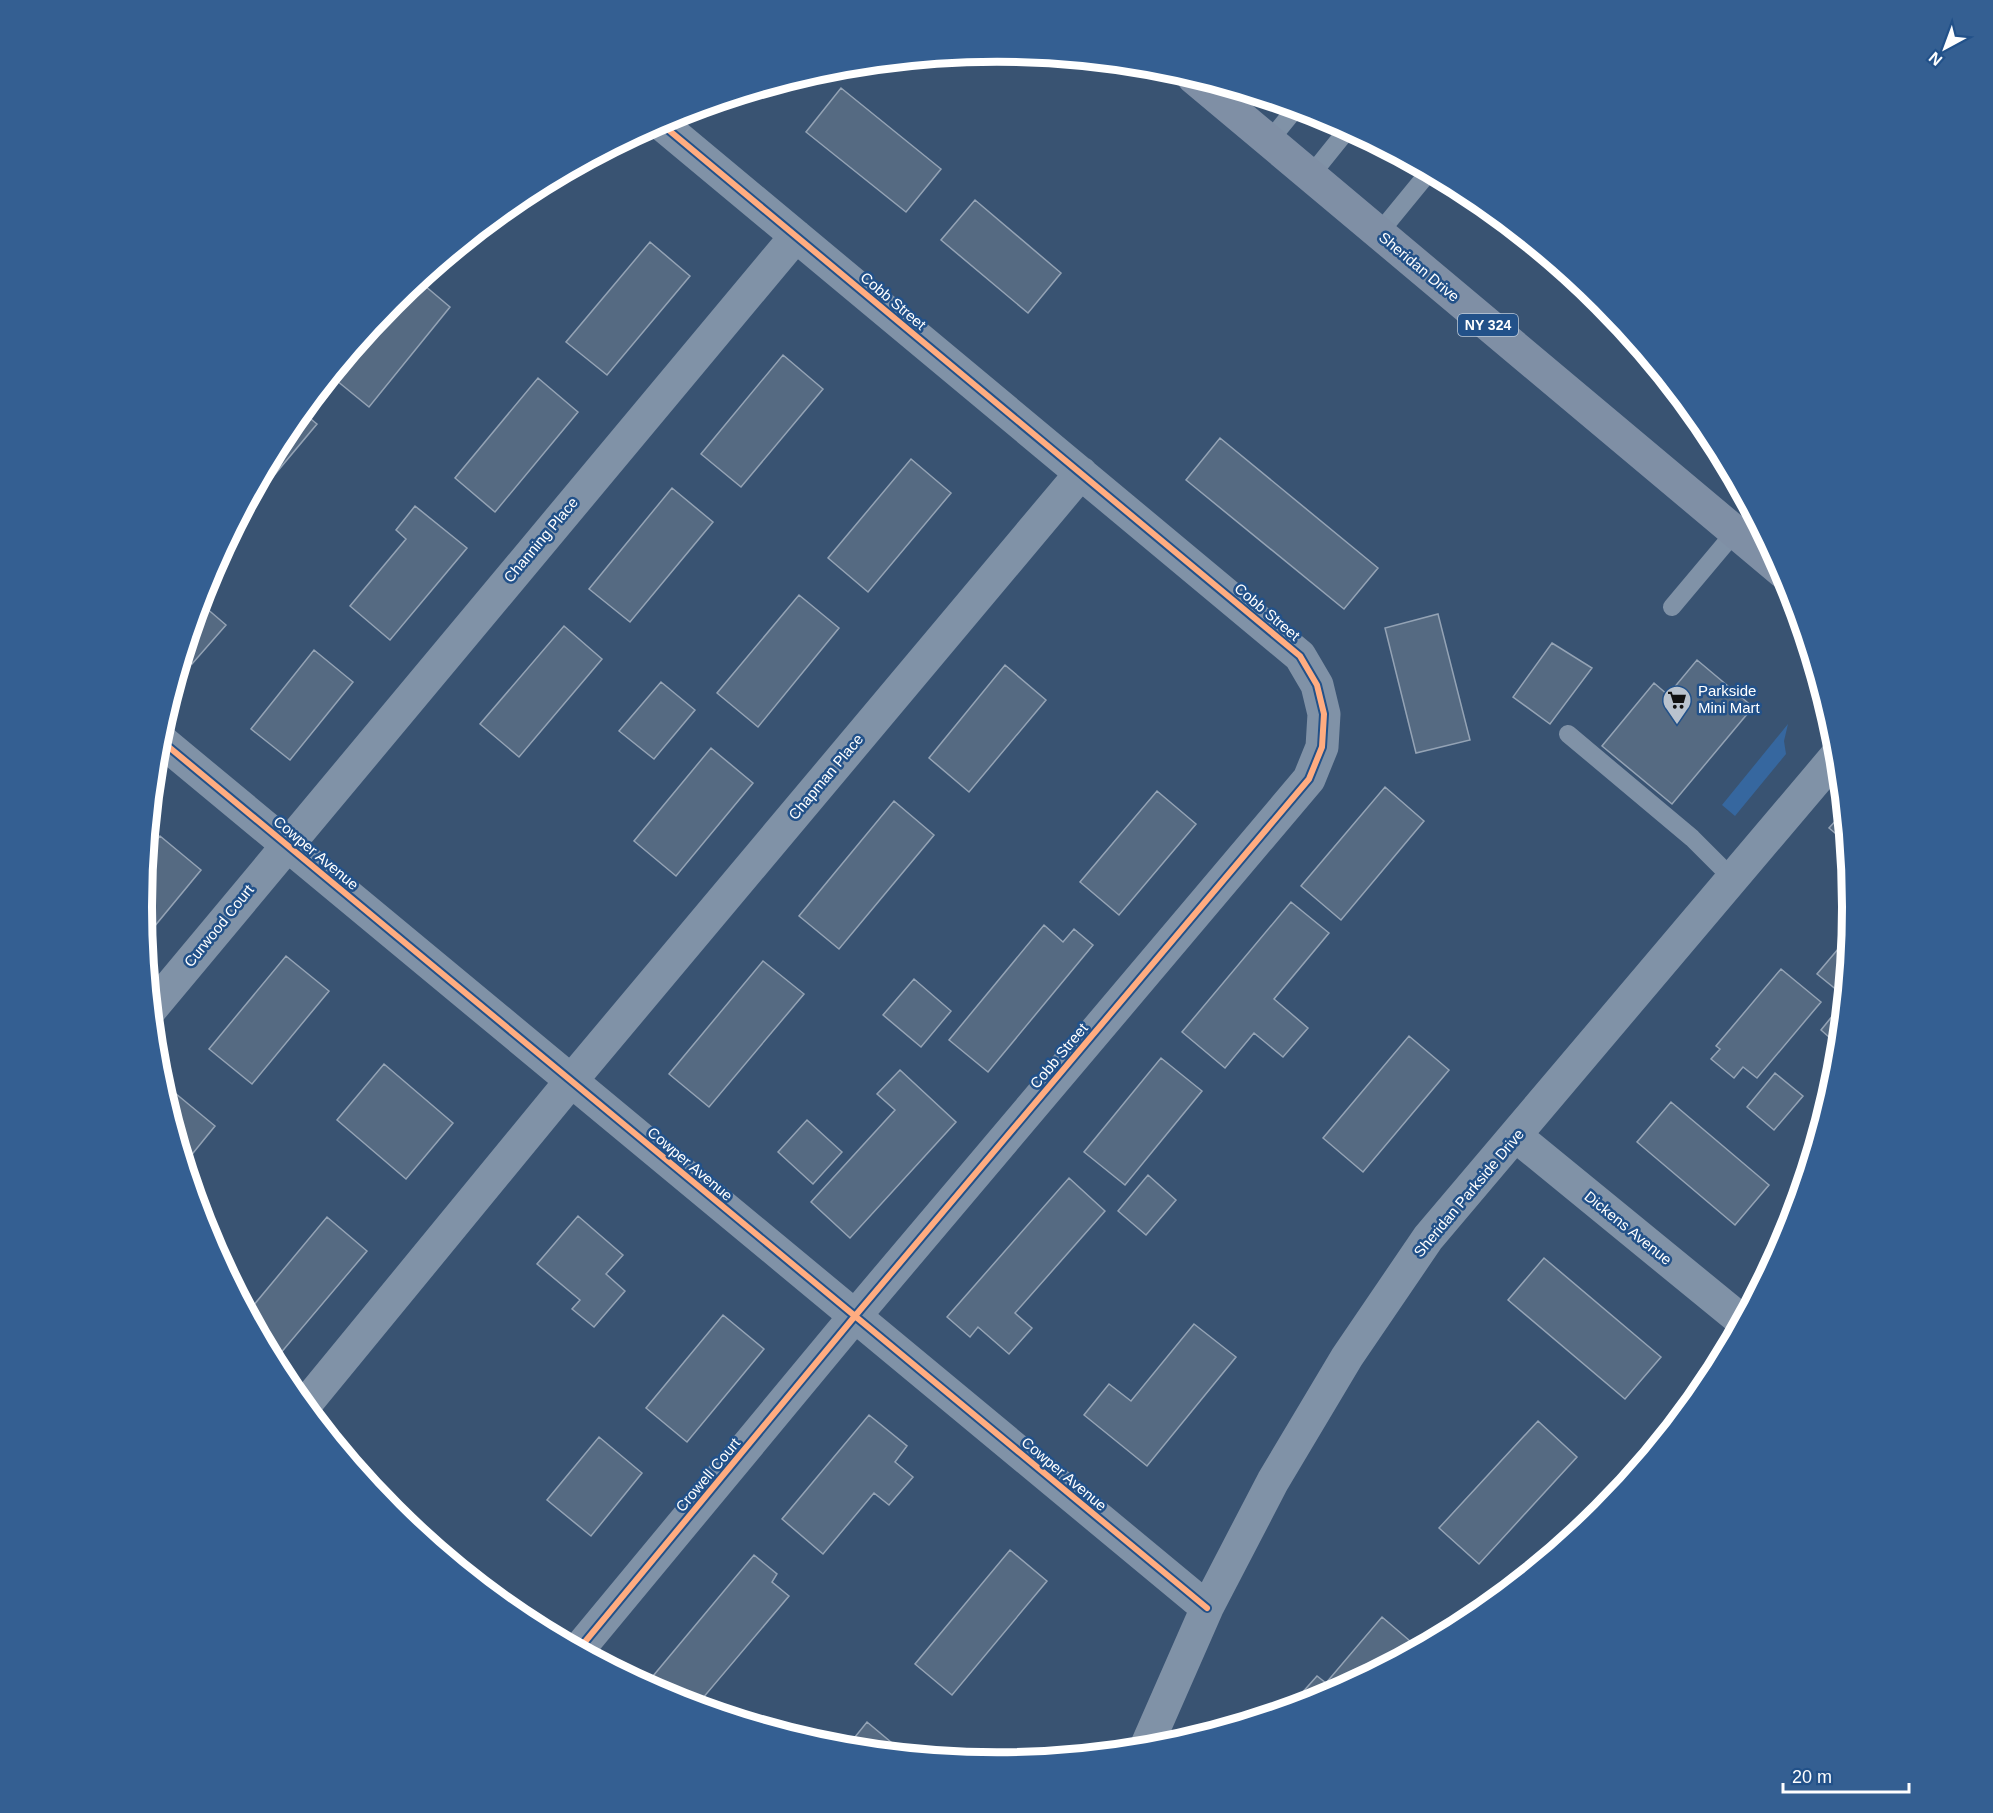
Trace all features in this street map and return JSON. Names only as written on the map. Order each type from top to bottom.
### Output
[{"type":"main road","name":"Sheridan Drive","points":[[1209,89],[1765,558]]},
{"type":"street","name":"Cobb Street","points":[[667,129],[1300,656],[1317,685],[1324,714],[1322,747],[1309,779],[855,1316]]},
{"type":"street","name":"Channing Place","points":[[286,844],[796,236]]},
{"type":"street","name":"Chapman Place","points":[[571,1081],[1081,472]]},
{"type":"street","name":"Cowper Avenue","points":[[167,746],[1207,1608]]},
{"type":"street","name":"Sheridan Parkside Drive","points":[[1150,1737],[1207,1608],[1273,1481],[1347,1357],[1428,1238],[1829,765]]},
{"type":"street","name":"Curwood Court","points":[[157,1001],[286,844]]},
{"type":"street","points":[[310,1399],[571,1081]]},
{"type":"street","name":"Dickens Avenue","points":[[1516,1136],[1735,1315]]},
{"type":"street","name":"Crowell Court","points":[[584,1643],[855,1316]]},
{"type":"lane","points":[[1270,141],[1291,115]]},
{"type":"lane","points":[[1311,176],[1342,136]]},
{"type":"lane","points":[[1379,233],[1424,178]]},
{"type":"lane","points":[[1672,607],[1734,532]]},
{"type":"lane","points":[[1568,735],[1692,838],[1733,879]]},
{"type":"shaded area","points":[[1788,724],[1784,741],[1786,754],[1735,816],[1722,805]]},
{"type":"building","points":[[841,88],[941,169],[906,212],[806,132]]},
{"type":"building","points":[[975,200],[1061,273],[1028,313],[941,240]]},
{"type":"building","points":[[650,242],[690,276],[607,375],[566,342]]},
{"type":"building","points":[[424,285],[450,307],[369,407],[336,380],[361,349]]},
{"type":"building","points":[[783,355],[823,389],[741,487],[701,454]]},
{"type":"building","points":[[538,378],[578,412],[495,512],[455,478]]},
{"type":"building","points":[[308,417],[317,424],[262,490]]},
{"type":"building","points":[[1220,438],[1378,568],[1344,609],[1186,480]]},
{"type":"building","points":[[911,459],[951,493],[868,592],[828,558]]},
{"type":"building","points":[[672,488],[713,522],[630,622],[589,589]]},
{"type":"building","points":[[415,506],[467,548],[390,640],[350,606],[406,539],[396,530]]},
{"type":"building","points":[[799,595],[839,628],[758,727],[717,693]]},
{"type":"building","points":[[206,608],[226,625],[192,664],[188,661]]},
{"type":"building","points":[[1438,614],[1470,740],[1416,753],[1385,628]]},
{"type":"building","points":[[564,626],[602,659],[519,757],[480,724]]},
{"type":"building","points":[[1552,643],[1592,668],[1550,724],[1513,697]]},
{"type":"building","points":[[314,650],[353,682],[290,760],[251,729]]},
{"type":"building","name":"Parkside Mini Mart","points":[[1697,660],[1753,707],[1672,804],[1602,746],[1654,683],[1668,695]]},
{"type":"building","points":[[1005,665],[1046,700],[969,792],[929,758]]},
{"type":"building","points":[[661,682],[695,710],[654,759],[619,731]]},
{"type":"building","points":[[711,748],[753,783],[676,876],[634,841]]},
{"type":"building","points":[[1385,787],[1424,821],[1341,920],[1301,886]]},
{"type":"building","points":[[1157,791],[1196,824],[1119,915],[1080,882]]},
{"type":"building","points":[[894,801],[934,835],[839,949],[799,916]]},
{"type":"building","points":[[1837,820],[1838,830],[1835,833],[1829,828]]},
{"type":"building","points":[[160,836],[201,870],[152,929],[152,906],[154,844]]},
{"type":"building","points":[[1291,902],[1329,933],[1274,999],[1308,1028],[1283,1057],[1254,1033],[1225,1068],[1182,1032]]},
{"type":"building","points":[[1044,925],[1063,942],[1074,929],[1093,945],[988,1072],[949,1040]]},
{"type":"building","points":[[1841,946],[1837,990],[1817,974]]},
{"type":"building","points":[[286,956],[329,991],[252,1084],[209,1049]]},
{"type":"building","points":[[763,961],[804,994],[709,1107],[669,1074]]},
{"type":"building","points":[[1781,969],[1821,1002],[1757,1078],[1743,1067],[1734,1078],[1711,1059],[1720,1049],[1716,1046]]},
{"type":"building","points":[[914,979],[951,1011],[921,1047],[883,1015]]},
{"type":"building","points":[[1834,1013],[1830,1038],[1821,1030]]},
{"type":"building","points":[[1409,1036],[1449,1070],[1363,1172],[1323,1138]]},
{"type":"building","points":[[1161,1058],[1202,1091],[1125,1185],[1084,1152]]},
{"type":"building","points":[[384,1064],[453,1123],[406,1179],[337,1120]]},
{"type":"building","points":[[900,1070],[956,1122],[850,1238],[811,1202],[895,1110],[877,1094]]},
{"type":"building","points":[[1775,1073],[1803,1096],[1774,1130],[1747,1107]]},
{"type":"building","points":[[175,1093],[215,1126],[190,1157],[180,1125],[173,1095]]},
{"type":"building","points":[[1671,1102],[1769,1185],[1735,1225],[1637,1142]]},
{"type":"building","points":[[807,1120],[842,1152],[813,1184],[778,1152]]},
{"type":"building","points":[[1148,1175],[1176,1200],[1146,1235],[1118,1211]]},
{"type":"building","points":[[1069,1178],[1105,1211],[1015,1313],[1032,1328],[1009,1354],[978,1327],[970,1337],[947,1317]]},
{"type":"building","points":[[578,1216],[623,1255],[606,1274],[625,1291],[594,1327],[572,1309],[580,1300],[537,1264]]},
{"type":"building","points":[[327,1217],[367,1251],[280,1354],[253,1306]]},
{"type":"building","points":[[1544,1258],[1661,1357],[1625,1399],[1508,1300]]},
{"type":"building","points":[[723,1315],[764,1349],[687,1442],[646,1408]]},
{"type":"building","points":[[1194,1324],[1236,1357],[1147,1466],[1084,1415],[1109,1384],[1131,1401]]},
{"type":"building","points":[[869,1415],[907,1446],[895,1462],[913,1477],[889,1505],[874,1493],[823,1554],[782,1519]]},
{"type":"building","points":[[1538,1421],[1577,1457],[1479,1564],[1439,1528]]},
{"type":"building","points":[[599,1437],[642,1473],[591,1536],[547,1500]]},
{"type":"building","points":[[1010,1550],[1047,1581],[952,1695],[915,1664]]},
{"type":"building","points":[[754,1555],[777,1574],[772,1582],[789,1596],[703,1698],[653,1676]]},
{"type":"building","points":[[1382,1617],[1411,1642],[1370,1664],[1301,1694],[1317,1676],[1326,1683]]},
{"type":"building","points":[[867,1722],[894,1745],[886,1744],[854,1739]]},
{"type":"cycle path","points":[[584,1643],[855,1316],[1309,779],[1322,747],[1324,714],[1317,685],[1300,656],[667,129]]},
{"type":"cycle path","points":[[167,746],[1207,1608]]},
{"type":"place","name":"Parkside Mini Mart","points":[[1677,726]]}]
